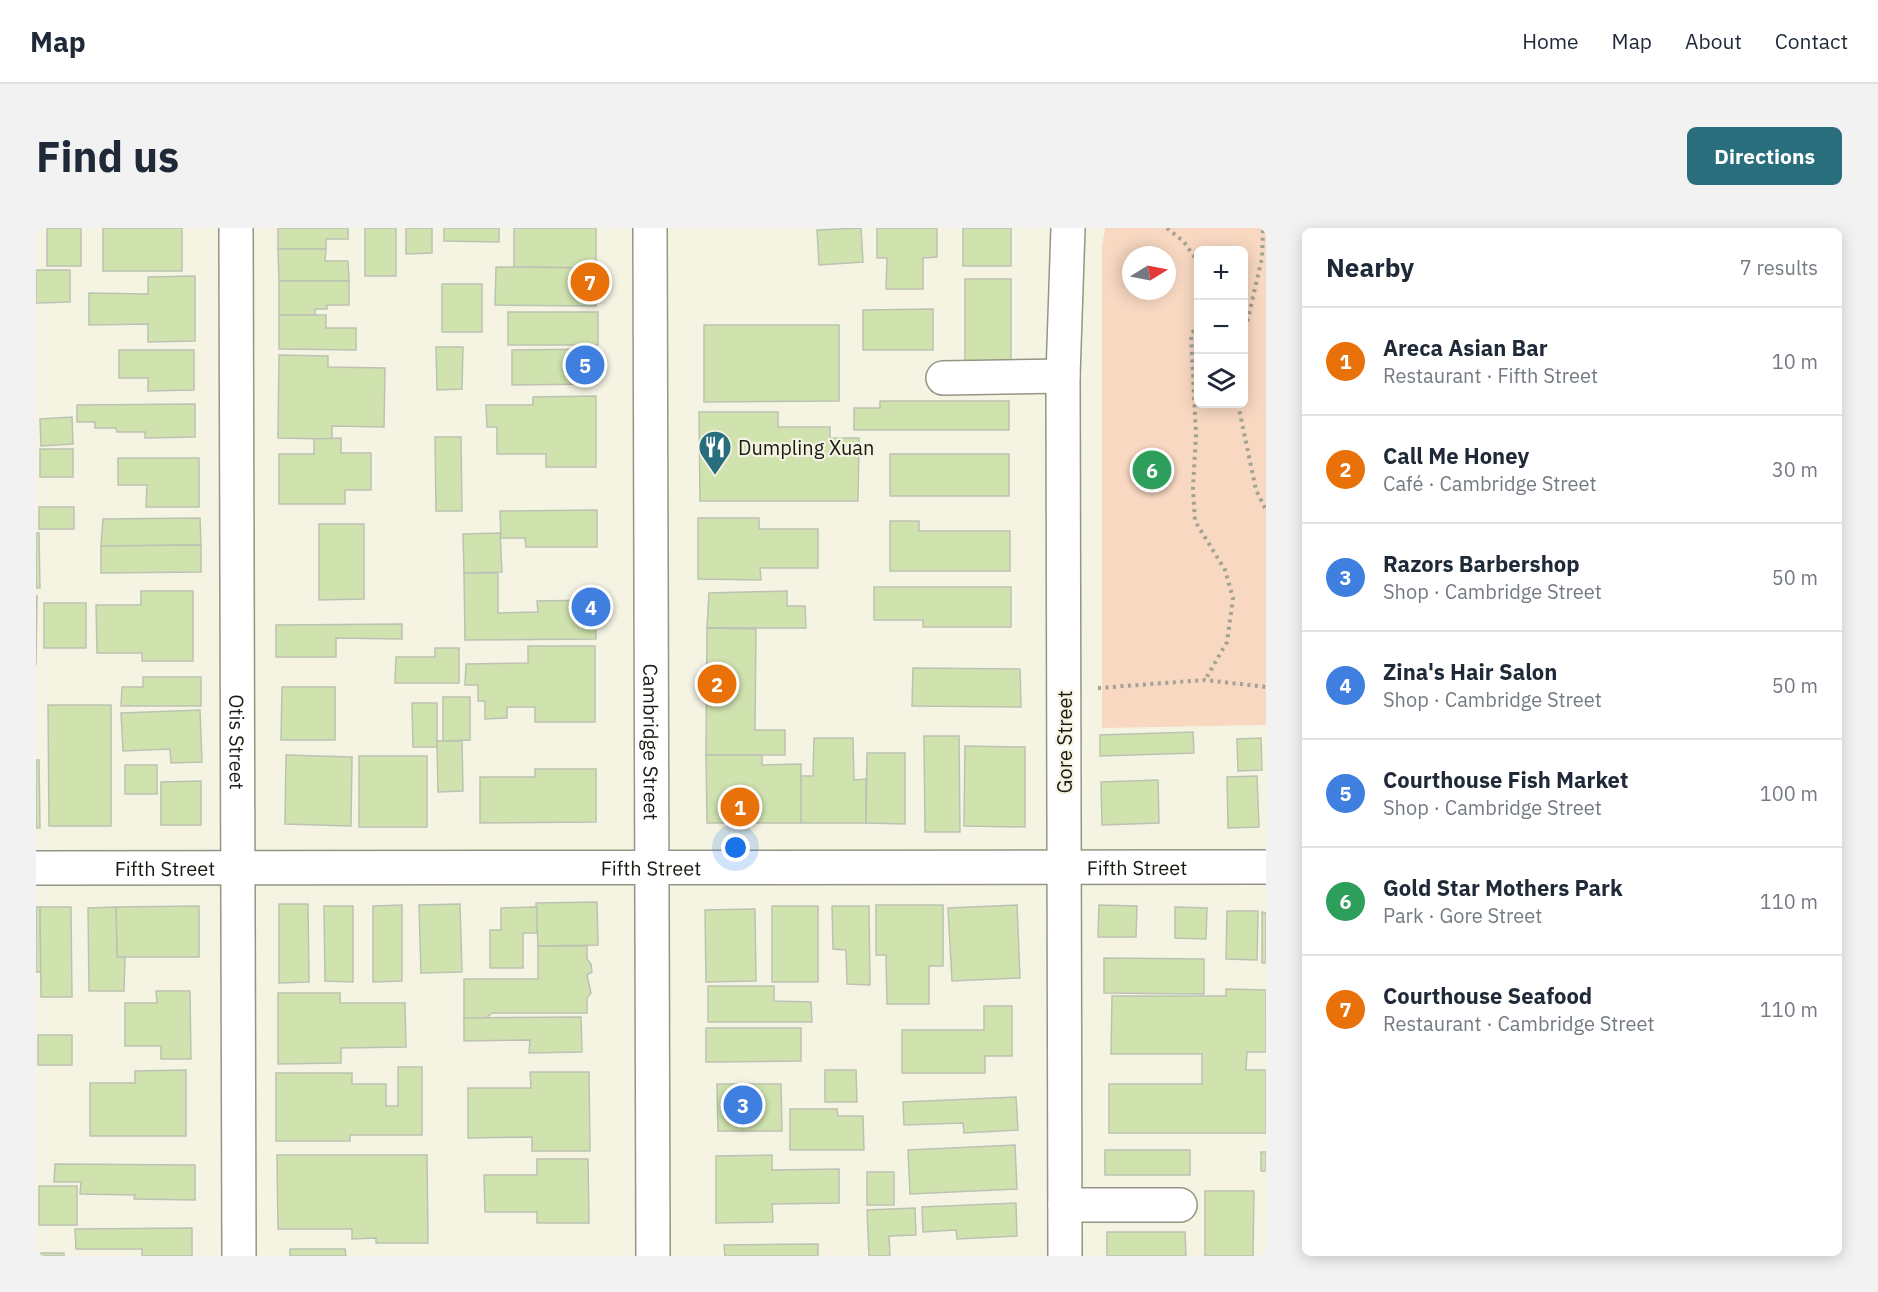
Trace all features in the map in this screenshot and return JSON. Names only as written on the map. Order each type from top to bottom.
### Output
[{"type":"street","name":"Otis Street","points":[[236,228],[239,1256]]},
{"type":"street","name":"Cambridge Street","points":[[650,228],[653,1256]]},
{"type":"street","name":"Gore Street","points":[[1065,1256],[1063,376],[1068,228]]},
{"type":"street","points":[[943,378],[1063,376]]},
{"type":"street","name":"Fifth Street","points":[[36,868],[1266,867]]},
{"type":"street","points":[[1065,1204],[1180,1205]]},
{"type":"path","points":[[1167,228],[1184,242],[1194,256]]},
{"type":"path","points":[[1248,319],[1262,258],[1263,228]]},
{"type":"path","points":[[1194,330],[1191,335],[1196,434],[1193,488],[1195,521],[1225,570],[1233,598],[1227,642],[1205,680]]},
{"type":"path","points":[[1239,408],[1256,490],[1266,510]]},
{"type":"path","points":[[1097,688],[1205,680],[1266,687]]},
{"type":"shaded area","points":[[1105,228],[1266,228],[1266,725],[1102,728],[1102,247]]},
{"type":"building","points":[[47,228],[81,228],[81,266],[47,266]]},
{"type":"building","points":[[103,228],[182,228],[182,271],[103,271]]},
{"type":"building","points":[[278,228],[348,228],[348,239],[326,239],[326,249],[278,249]]},
{"type":"building","points":[[365,228],[396,228],[396,276],[365,276]]},
{"type":"building","points":[[406,228],[432,228],[432,253],[406,254]]},
{"type":"building","points":[[444,228],[499,228],[499,242],[444,241]]},
{"type":"building","points":[[514,228],[596,228],[596,268],[514,267]]},
{"type":"building","points":[[861,228],[863,262],[819,265],[817,230]]},
{"type":"building","points":[[877,228],[937,228],[937,257],[923,258],[923,289],[886,289],[887,258],[877,258]]},
{"type":"building","points":[[963,228],[1011,228],[1011,266],[963,266]]},
{"type":"building","points":[[278,249],[326,249],[325,261],[348,261],[349,281],[279,281]]},
{"type":"building","points":[[496,267],[596,268],[596,306],[495,305]]},
{"type":"building","points":[[36,270],[70,270],[70,302],[36,303]]},
{"type":"building","points":[[195,276],[195,341],[148,342],[148,324],[89,325],[89,293],[148,294],[148,277]]},
{"type":"building","points":[[965,279],[1011,279],[1011,362],[965,361]]},
{"type":"building","points":[[279,281],[349,281],[349,305],[327,305],[327,309],[315,309],[315,315],[279,315]]},
{"type":"building","points":[[442,284],[482,284],[482,332],[442,332]]},
{"type":"building","points":[[933,309],[933,350],[863,350],[863,310]]},
{"type":"building","points":[[508,312],[598,312],[598,345],[508,345]]},
{"type":"building","points":[[279,315],[326,315],[326,328],[356,328],[356,350],[279,349]]},
{"type":"building","points":[[704,325],[839,325],[839,401],[704,402]]},
{"type":"building","points":[[436,347],[463,347],[462,389],[437,390]]},
{"type":"building","points":[[596,349],[596,384],[512,385],[512,350]]},
{"type":"building","points":[[119,350],[194,350],[194,390],[148,391],[148,378],[119,378]]},
{"type":"building","points":[[279,355],[328,356],[328,367],[385,368],[384,427],[332,426],[332,439],[278,438]]},
{"type":"building","points":[[596,396],[596,467],[546,467],[546,454],[497,454],[497,427],[487,427],[486,405],[533,405],[533,397]]},
{"type":"building","points":[[880,401],[1009,401],[1009,430],[854,430],[854,408],[880,408]]},
{"type":"building","points":[[195,404],[195,437],[145,438],[145,432],[117,432],[116,428],[95,428],[95,422],[77,422],[77,405]]},
{"type":"building","points":[[699,412],[778,412],[778,427],[830,427],[830,438],[859,438],[858,501],[700,501]]},
{"type":"building","points":[[72,417],[73,444],[41,446],[40,419]]},
{"type":"building","points":[[435,437],[461,437],[462,511],[436,511]]},
{"type":"building","points":[[341,438],[341,453],[371,453],[371,490],[345,490],[345,504],[279,504],[279,454],[314,454],[314,439]]},
{"type":"building","points":[[40,449],[73,449],[73,477],[40,477]]},
{"type":"building","points":[[890,454],[1009,454],[1009,496],[890,496]]},
{"type":"building","points":[[118,458],[199,458],[199,507],[146,507],[147,485],[118,485]]},
{"type":"building","points":[[39,507],[74,507],[74,529],[39,529]]},
{"type":"building","points":[[597,510],[597,547],[526,547],[525,538],[501,538],[500,511]]},
{"type":"building","points":[[200,518],[201,545],[101,546],[103,519]]},
{"type":"building","points":[[698,518],[759,518],[759,529],[818,529],[818,568],[760,568],[761,580],[698,579]]},
{"type":"building","points":[[890,521],[919,521],[919,531],[1010,531],[1010,571],[890,571]]},
{"type":"building","points":[[319,524],[364,524],[364,599],[319,600]]},
{"type":"building","points":[[36,533],[39,533],[40,588],[36,588]]},
{"type":"building","points":[[500,533],[502,572],[464,573],[463,534]]},
{"type":"building","points":[[201,545],[201,572],[101,573],[101,546]]},
{"type":"building","points":[[464,573],[498,573],[498,613],[538,612],[537,601],[595,600],[596,639],[465,640]]},
{"type":"building","points":[[874,587],[1011,587],[1011,627],[923,627],[923,620],[874,620]]},
{"type":"building","points":[[141,591],[193,591],[193,661],[142,661],[142,653],[97,653],[96,605],[141,605]]},
{"type":"building","points":[[787,591],[787,606],[805,606],[806,628],[707,628],[709,593]]},
{"type":"building","points":[[36,596],[37,596],[36,665]]},
{"type":"building","points":[[44,603],[86,603],[86,648],[44,648]]},
{"type":"building","points":[[402,624],[402,639],[336,638],[336,657],[276,657],[276,625]]},
{"type":"building","points":[[707,628],[756,629],[755,730],[785,730],[785,755],[706,755]]},
{"type":"building","points":[[528,646],[595,646],[595,722],[535,722],[535,707],[507,707],[507,718],[485,719],[485,701],[478,701],[478,685],[465,685],[466,664],[528,663]]},
{"type":"building","points":[[435,648],[459,648],[459,683],[395,683],[396,657],[435,657]]},
{"type":"building","points":[[913,668],[1020,669],[1021,707],[912,706]]},
{"type":"building","points":[[143,677],[201,677],[201,706],[121,706],[122,687],[143,687]]},
{"type":"building","points":[[282,687],[335,687],[335,740],[281,740]]},
{"type":"building","points":[[443,697],[470,697],[470,740],[443,741]]},
{"type":"building","points":[[412,703],[437,703],[437,747],[413,747]]},
{"type":"building","points":[[48,705],[111,705],[111,826],[49,826]]},
{"type":"building","points":[[200,710],[202,762],[171,763],[170,749],[123,751],[121,713]]},
{"type":"building","points":[[1193,732],[1194,753],[1100,756],[1100,735]]},
{"type":"building","points":[[924,736],[959,736],[960,832],[925,832]]},
{"type":"building","points":[[814,738],[853,738],[854,780],[866,779],[866,823],[801,823],[801,776],[813,776]]},
{"type":"building","points":[[1261,738],[1262,770],[1238,771],[1237,739]]},
{"type":"building","points":[[437,741],[462,741],[463,791],[438,792]]},
{"type":"building","points":[[965,746],[1025,747],[1025,827],[964,826]]},
{"type":"building","points":[[867,753],[905,753],[905,824],[866,823]]},
{"type":"building","points":[[286,755],[352,757],[351,826],[285,824]]},
{"type":"building","points":[[706,755],[762,755],[762,765],[801,764],[801,823],[707,823]]},
{"type":"building","points":[[359,756],[427,756],[427,827],[359,827]]},
{"type":"building","points":[[36,760],[39,760],[40,828],[36,828]]},
{"type":"building","points":[[125,765],[157,765],[157,794],[125,794]]},
{"type":"building","points":[[535,769],[596,769],[596,822],[480,823],[480,777],[535,777]]},
{"type":"building","points":[[1257,776],[1259,827],[1228,828],[1227,777]]},
{"type":"building","points":[[1158,780],[1159,823],[1102,825],[1101,782]]},
{"type":"building","points":[[201,781],[201,825],[161,825],[161,782]]},
{"type":"building","points":[[597,902],[598,945],[538,946],[536,903]]},
{"type":"building","points":[[279,904],[308,904],[309,982],[279,983]]},
{"type":"building","points":[[460,904],[462,972],[421,973],[419,905]]},
{"type":"building","points":[[402,905],[402,981],[373,982],[373,906]]},
{"type":"building","points":[[876,905],[943,905],[943,966],[929,966],[929,1004],[887,1004],[886,955],[876,955]]},
{"type":"building","points":[[1017,905],[1020,978],[952,981],[948,908]]},
{"type":"building","points":[[1099,905],[1137,906],[1136,937],[1098,937]]},
{"type":"building","points":[[199,906],[199,957],[117,957],[116,907]]},
{"type":"building","points":[[324,906],[353,906],[353,982],[325,981]]},
{"type":"building","points":[[772,906],[818,906],[818,982],[772,982]]},
{"type":"building","points":[[832,906],[869,906],[870,985],[847,984],[846,950],[833,949]]},
{"type":"building","points":[[36,907],[40,907],[41,972],[36,972]]},
{"type":"building","points":[[40,907],[71,907],[72,997],[41,997]]},
{"type":"building","points":[[116,907],[117,957],[125,957],[124,991],[89,991],[88,908]]},
{"type":"building","points":[[537,907],[537,933],[523,933],[523,968],[490,968],[490,930],[501,930],[501,908]]},
{"type":"building","points":[[1175,907],[1207,908],[1206,939],[1175,938]]},
{"type":"building","points":[[755,909],[756,981],[706,982],[705,910]]},
{"type":"building","points":[[1227,911],[1258,911],[1257,960],[1226,959]]},
{"type":"building","points":[[1262,912],[1266,913],[1266,963],[1262,963]]},
{"type":"building","points":[[538,946],[587,946],[587,959],[591,964],[592,972],[587,975],[591,993],[587,998],[587,1013],[492,1013],[486,1018],[464,1018],[464,979],[538,979]]},
{"type":"building","points":[[1104,958],[1204,959],[1204,994],[1104,993]]},
{"type":"building","points":[[708,986],[774,986],[774,1001],[811,1002],[812,1022],[708,1022]]},
{"type":"building","points":[[1226,989],[1266,990],[1266,1052],[1247,1052],[1246,1070],[1266,1070],[1266,1133],[1109,1133],[1109,1084],[1202,1084],[1202,1054],[1111,1054],[1112,996],[1226,996]]},
{"type":"building","points":[[156,991],[190,991],[191,1059],[161,1059],[161,1046],[125,1046],[125,1003],[157,1003]]},
{"type":"building","points":[[278,993],[340,993],[340,1003],[405,1003],[406,1047],[341,1048],[341,1063],[278,1064]]},
{"type":"building","points":[[984,1006],[1012,1006],[1012,1056],[985,1056],[985,1073],[902,1073],[902,1030],[984,1030]]},
{"type":"building","points":[[581,1017],[582,1052],[529,1053],[530,1040],[464,1041],[464,1018]]},
{"type":"building","points":[[706,1028],[801,1028],[801,1061],[706,1062]]},
{"type":"building","points":[[38,1035],[72,1035],[72,1065],[38,1065]]},
{"type":"building","points":[[398,1067],[422,1067],[422,1135],[350,1135],[350,1141],[276,1141],[276,1073],[352,1073],[352,1084],[386,1084],[386,1106],[398,1106]]},
{"type":"building","points":[[186,1070],[186,1136],[90,1136],[90,1083],[135,1083],[135,1071]]},
{"type":"building","points":[[825,1070],[856,1070],[857,1102],[825,1102]]},
{"type":"building","points":[[530,1072],[589,1072],[590,1151],[532,1151],[532,1137],[468,1138],[468,1088],[531,1088]]},
{"type":"building","points":[[717,1084],[781,1084],[782,1131],[718,1131]]},
{"type":"building","points":[[1016,1097],[1018,1130],[964,1133],[963,1123],[904,1125],[903,1102]]},
{"type":"building","points":[[790,1109],[837,1109],[838,1116],[863,1116],[864,1150],[790,1150]]},
{"type":"building","points":[[1015,1145],[1017,1189],[910,1194],[908,1150]]},
{"type":"building","points":[[1105,1150],[1190,1150],[1190,1175],[1105,1175]]},
{"type":"building","points":[[1261,1152],[1266,1152],[1266,1171],[1261,1171]]},
{"type":"building","points":[[277,1155],[427,1155],[428,1243],[376,1243],[376,1238],[352,1239],[352,1229],[278,1229]]},
{"type":"building","points":[[772,1155],[772,1170],[839,1169],[839,1203],[772,1204],[773,1222],[716,1223],[716,1156]]},
{"type":"building","points":[[537,1159],[588,1159],[589,1223],[537,1223],[537,1212],[485,1212],[484,1175],[537,1175]]},
{"type":"building","points":[[55,1164],[195,1165],[195,1200],[134,1199],[135,1195],[80,1194],[81,1182],[54,1182]]},
{"type":"building","points":[[867,1172],[894,1172],[894,1205],[867,1205]]},
{"type":"building","points":[[39,1186],[77,1186],[77,1225],[39,1225]]},
{"type":"building","points":[[1205,1191],[1254,1191],[1253,1256],[1205,1256]]},
{"type":"building","points":[[1016,1203],[1017,1236],[957,1239],[956,1230],[923,1232],[922,1207]]},
{"type":"building","points":[[915,1208],[916,1235],[889,1236],[890,1256],[869,1256],[867,1210]]},
{"type":"building","points":[[192,1228],[192,1256],[142,1256],[142,1249],[76,1249],[75,1229]]},
{"type":"building","points":[[1107,1232],[1185,1232],[1186,1256],[1107,1256]]},
{"type":"building","points":[[818,1244],[818,1256],[725,1256],[724,1245]]},
{"type":"building","points":[[290,1249],[345,1249],[346,1256],[290,1256]]},
{"type":"building","points":[[41,1253],[64,1253],[64,1256],[41,1256]]},
{"type":"place","name":"Courthouse Seafood","points":[[590,282]]},
{"type":"place","name":"Courthouse Fish Market","points":[[585,365]]},
{"type":"place","name":"Gold Star Mothers Park","points":[[1152,470]]},
{"type":"place","name":"Dumpling Xuan","points":[[715,476]]},
{"type":"place","name":"Zina's Hair Salon","points":[[591,607]]},
{"type":"place","name":"Call Me Honey","points":[[717,684]]},
{"type":"place","name":"Areca Asian Bar","points":[[740,807]]},
{"type":"place","name":"Razors Barbershop","points":[[743,1105]]}]
